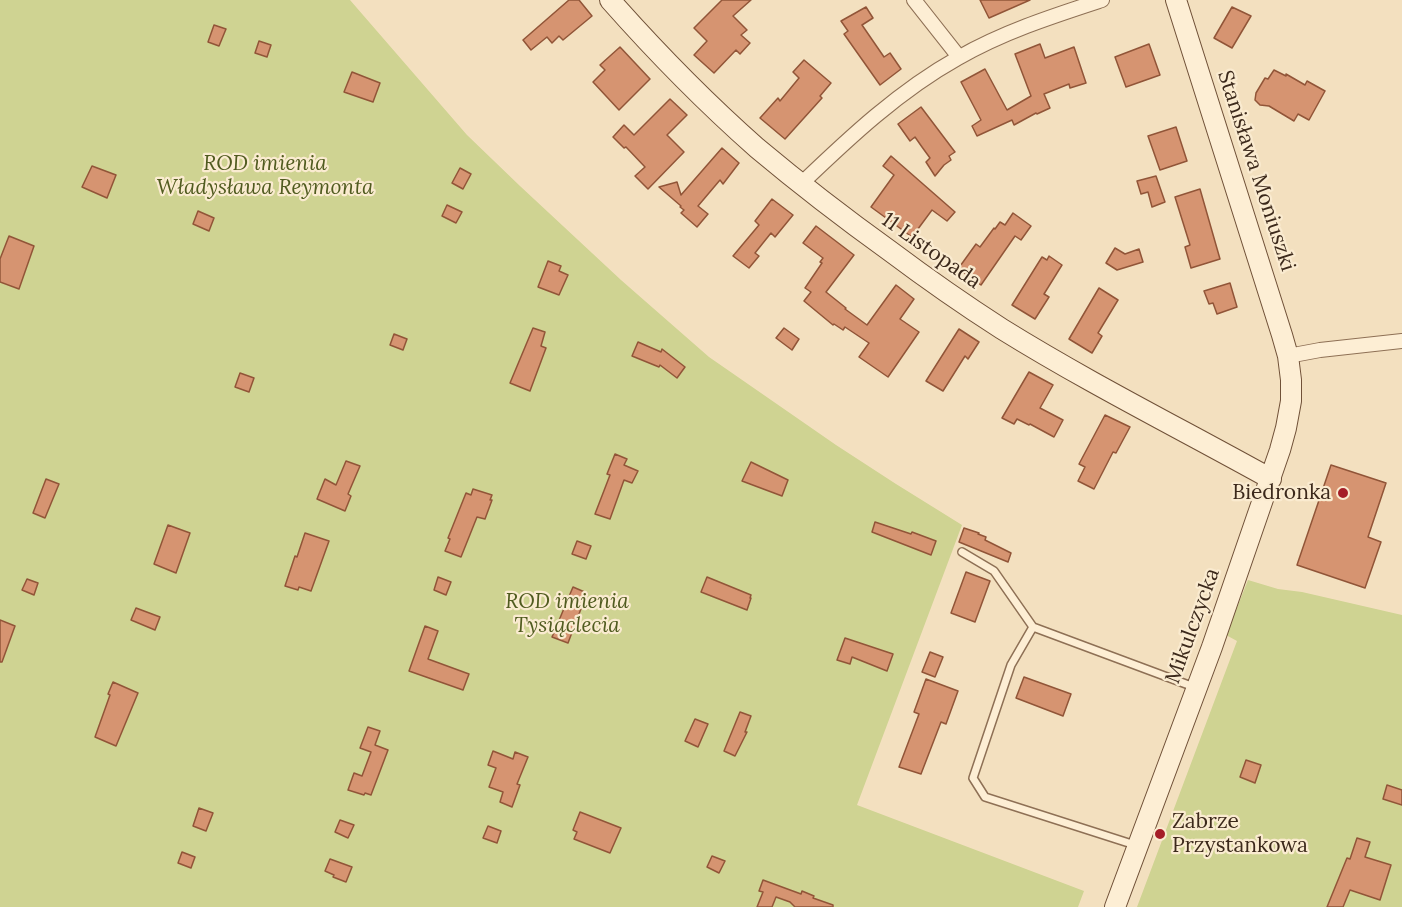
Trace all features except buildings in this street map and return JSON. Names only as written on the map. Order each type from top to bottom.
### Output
[{"type":"street","name":"11 Listopada","points":[[610,0],[648,42],[756,147],[801,184],[927,278],[1002,329],[1271,479]]},
{"type":"street","points":[[914,0],[959,57]]},
{"type":"street","points":[[801,184],[879,112],[959,57],[1029,25],[1102,0]]},
{"type":"street","name":"Stanisława Moniuszki","points":[[1176,0],[1288,356]]},
{"type":"street","points":[[1288,356],[1402,341]]},
{"type":"street","name":"Mikulczycka","points":[[1115,907],[1197,688],[1271,479],[1286,428],[1291,401],[1288,356]]},
{"type":"lane","points":[[962,552],[994,571],[1032,627],[1197,688]]},
{"type":"lane","points":[[1032,627],[1011,665],[973,778],[985,796],[1138,846]]},
{"type":"green space","name":"ROD imienia Tysiąclecia","points":[[0,0],[350,0],[467,135],[621,280],[709,357],[836,445],[962,525],[857,805],[1084,891],[1078,907],[0,907]]},
{"type":"green space","points":[[1248,580],[1278,589],[1302,592],[1402,615],[1402,907],[1137,907],[1237,641],[1226,635]]},
{"type":"place","name":"Biedronka","points":[[1343,493]]},
{"type":"place","name":"Zabrze Przystankowa","points":[[1160,834]]},
{"type":"park label","name":"ROD imienia Władysława Reymonta","points":[[265,176]]}]
